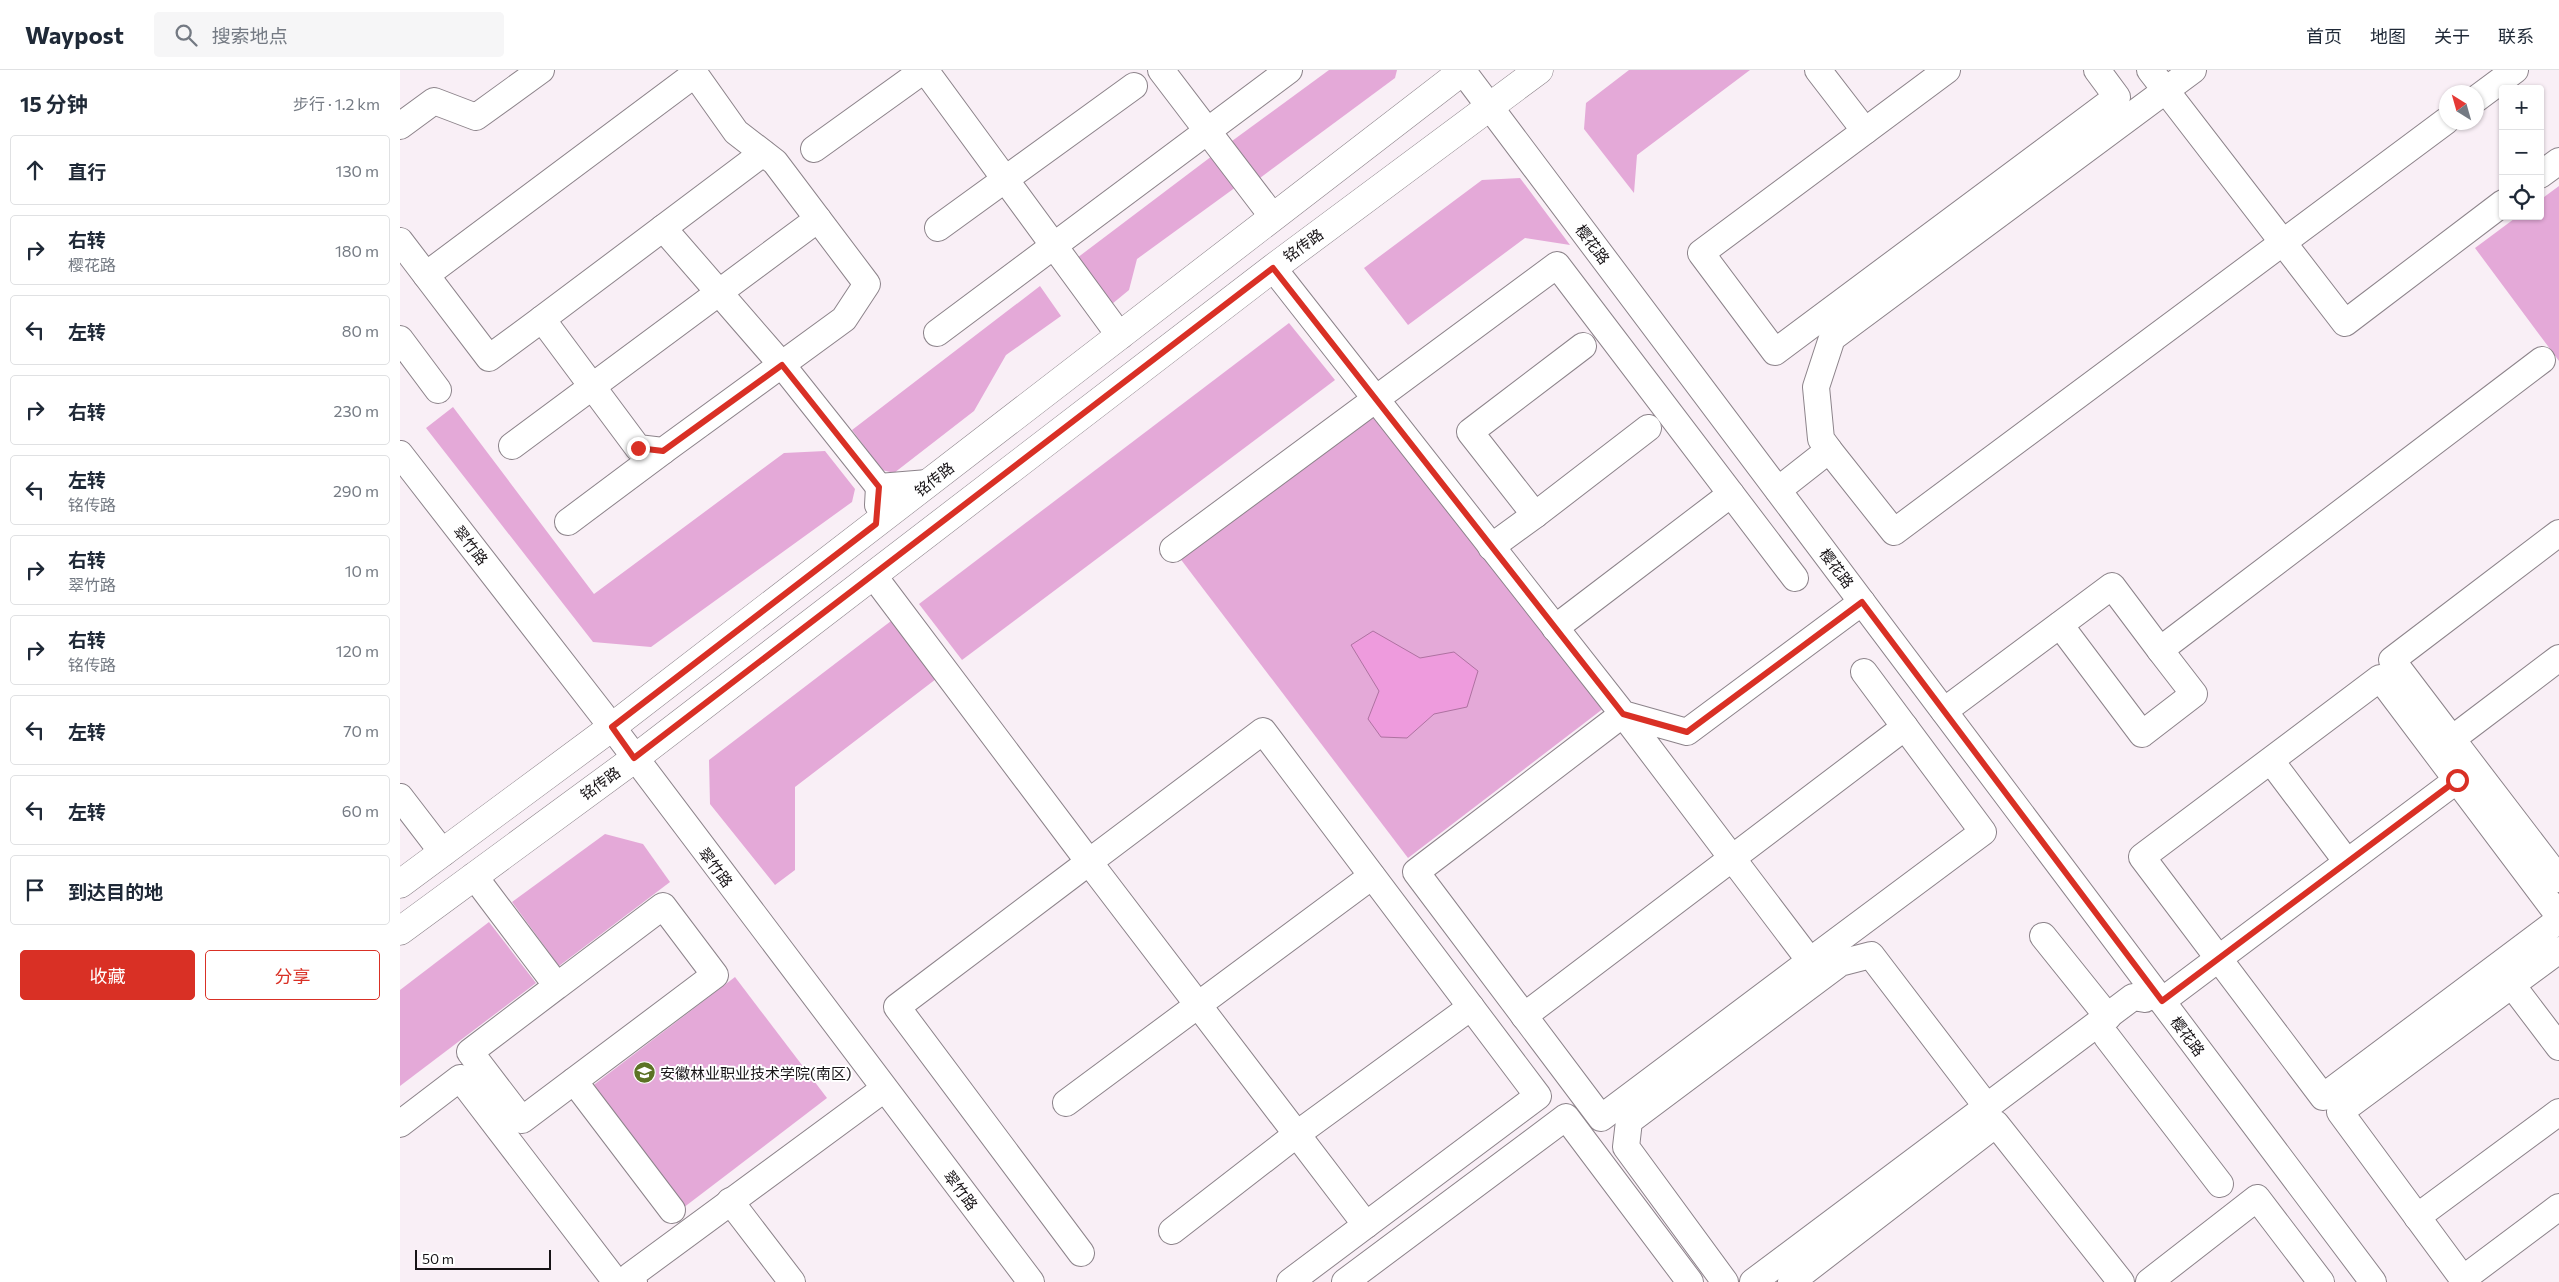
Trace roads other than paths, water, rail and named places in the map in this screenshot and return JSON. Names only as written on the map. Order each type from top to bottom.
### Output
[{"type":"main road","name":"铭传路","points":[[400,884],[612,727],[1463,70]]},
{"type":"main road","name":"铭传路","points":[[400,931],[634,758],[1273,268],[1539,70]]},
{"type":"street","points":[[400,126],[434,101],[476,117],[541,70]]},
{"type":"street","points":[[814,149],[925,70],[1120,336]]},
{"type":"street","points":[[1161,70],[1273,217]]},
{"type":"street","points":[[937,333],[1055,247],[1289,70]]},
{"type":"street","name":"樱花路","points":[[1463,70],[1944,711],[2154,997],[2373,1282]]},
{"type":"street","points":[[1818,70],[1865,131]]},
{"type":"street","points":[[1947,70],[1701,254],[1775,352],[2117,97],[2097,70]]},
{"type":"street","points":[[2193,70],[2158,80],[1832,338],[1816,387],[1821,439],[1894,532],[2439,126]]},
{"type":"street","points":[[2484,93],[2515,70]]},
{"type":"street","points":[[426,275],[693,72],[736,132],[776,162],[867,284],[844,319],[568,522]]},
{"type":"street","points":[[2158,80],[2345,323],[2499,206]]},
{"type":"street","points":[[938,228],[1134,86]]},
{"type":"street","points":[[403,250],[426,275],[489,358],[763,153]]},
{"type":"street","points":[[2544,172],[2559,161]]},
{"type":"street","points":[[512,446],[818,219]]},
{"type":"street","points":[[663,228],[782,365],[879,487],[876,524]]},
{"type":"street","points":[[1173,549],[1557,265],[1795,578]]},
{"type":"street","points":[[1273,268],[1623,714],[1810,961]]},
{"type":"street","points":[[542,319],[638,448],[663,451]]},
{"type":"street","points":[[400,339],[438,390]]},
{"type":"street","points":[[1535,514],[1470,432],[1583,346]]},
{"type":"street","points":[[2160,650],[2542,360]]},
{"type":"street","points":[[1491,547],[1648,428]]},
{"type":"street","points":[[1778,490],[1829,450]]},
{"type":"street","name":"翠竹路","points":[[404,466],[612,727],[1031,1282]]},
{"type":"street","points":[[879,487],[928,483]]},
{"type":"street","points":[[1555,628],[1731,494]]},
{"type":"street","points":[[2559,533],[2392,660],[2559,879]]},
{"type":"street","points":[[873,575],[1366,1225]]},
{"type":"street","points":[[1944,711],[2112,586],[2194,694],[2142,734],[2060,625]]},
{"type":"street","points":[[1623,714],[1687,732],[1862,602]]},
{"type":"street","points":[[2452,739],[2559,658]]},
{"type":"street","points":[[1623,714],[1416,872],[1601,1118],[1983,832],[1864,672]]},
{"type":"street","points":[[2559,916],[2380,678],[2142,857],[2323,1097],[2559,920]]},
{"type":"street","points":[[1524,1016],[1904,727]]},
{"type":"street","points":[[1081,1253],[897,1007],[1263,731],[1538,1096],[1290,1282]]},
{"type":"street","points":[[2271,760],[2347,862]]},
{"type":"street","points":[[1791,1282],[1992,1115],[2107,1027],[2143,1010],[2154,997],[2218,959],[2457,780]]},
{"type":"street","points":[[400,797],[442,853]]},
{"type":"street","points":[[474,876],[557,986]]},
{"type":"street","points":[[1066,1103],[1372,876]]},
{"type":"street","points":[[663,906],[714,974],[522,1120],[470,1052],[557,986],[663,906]]},
{"type":"street","points":[[2043,936],[2220,1184]]},
{"type":"street","points":[[2559,950],[2340,1112],[2463,1278],[2559,1207]]},
{"type":"street","points":[[1725,1282],[1626,1147],[1629,1121],[1840,963],[1871,955],[2121,1282]]},
{"type":"street","points":[[2512,985],[2557,1039]]},
{"type":"street","points":[[1172,1231],[1297,1134],[1471,1007]]},
{"type":"street","points":[[400,1124],[460,1078],[616,1282]]},
{"type":"street","points":[[574,1081],[672,1210]]},
{"type":"street","points":[[634,1282],[630,1276],[884,1089]]},
{"type":"street","points":[[2417,1217],[2559,1112]]},
{"type":"street","points":[[1753,1282],[1992,1115]]},
{"type":"street","points":[[1345,1282],[1566,1117],[1690,1282]]},
{"type":"street","points":[[2149,1282],[2257,1198],[2321,1282]]},
{"type":"street","points":[[730,1202],[792,1282]]},
{"type":"place","name":"安徽林业职业技术学院(南区)","points":[[644,1073]]}]
